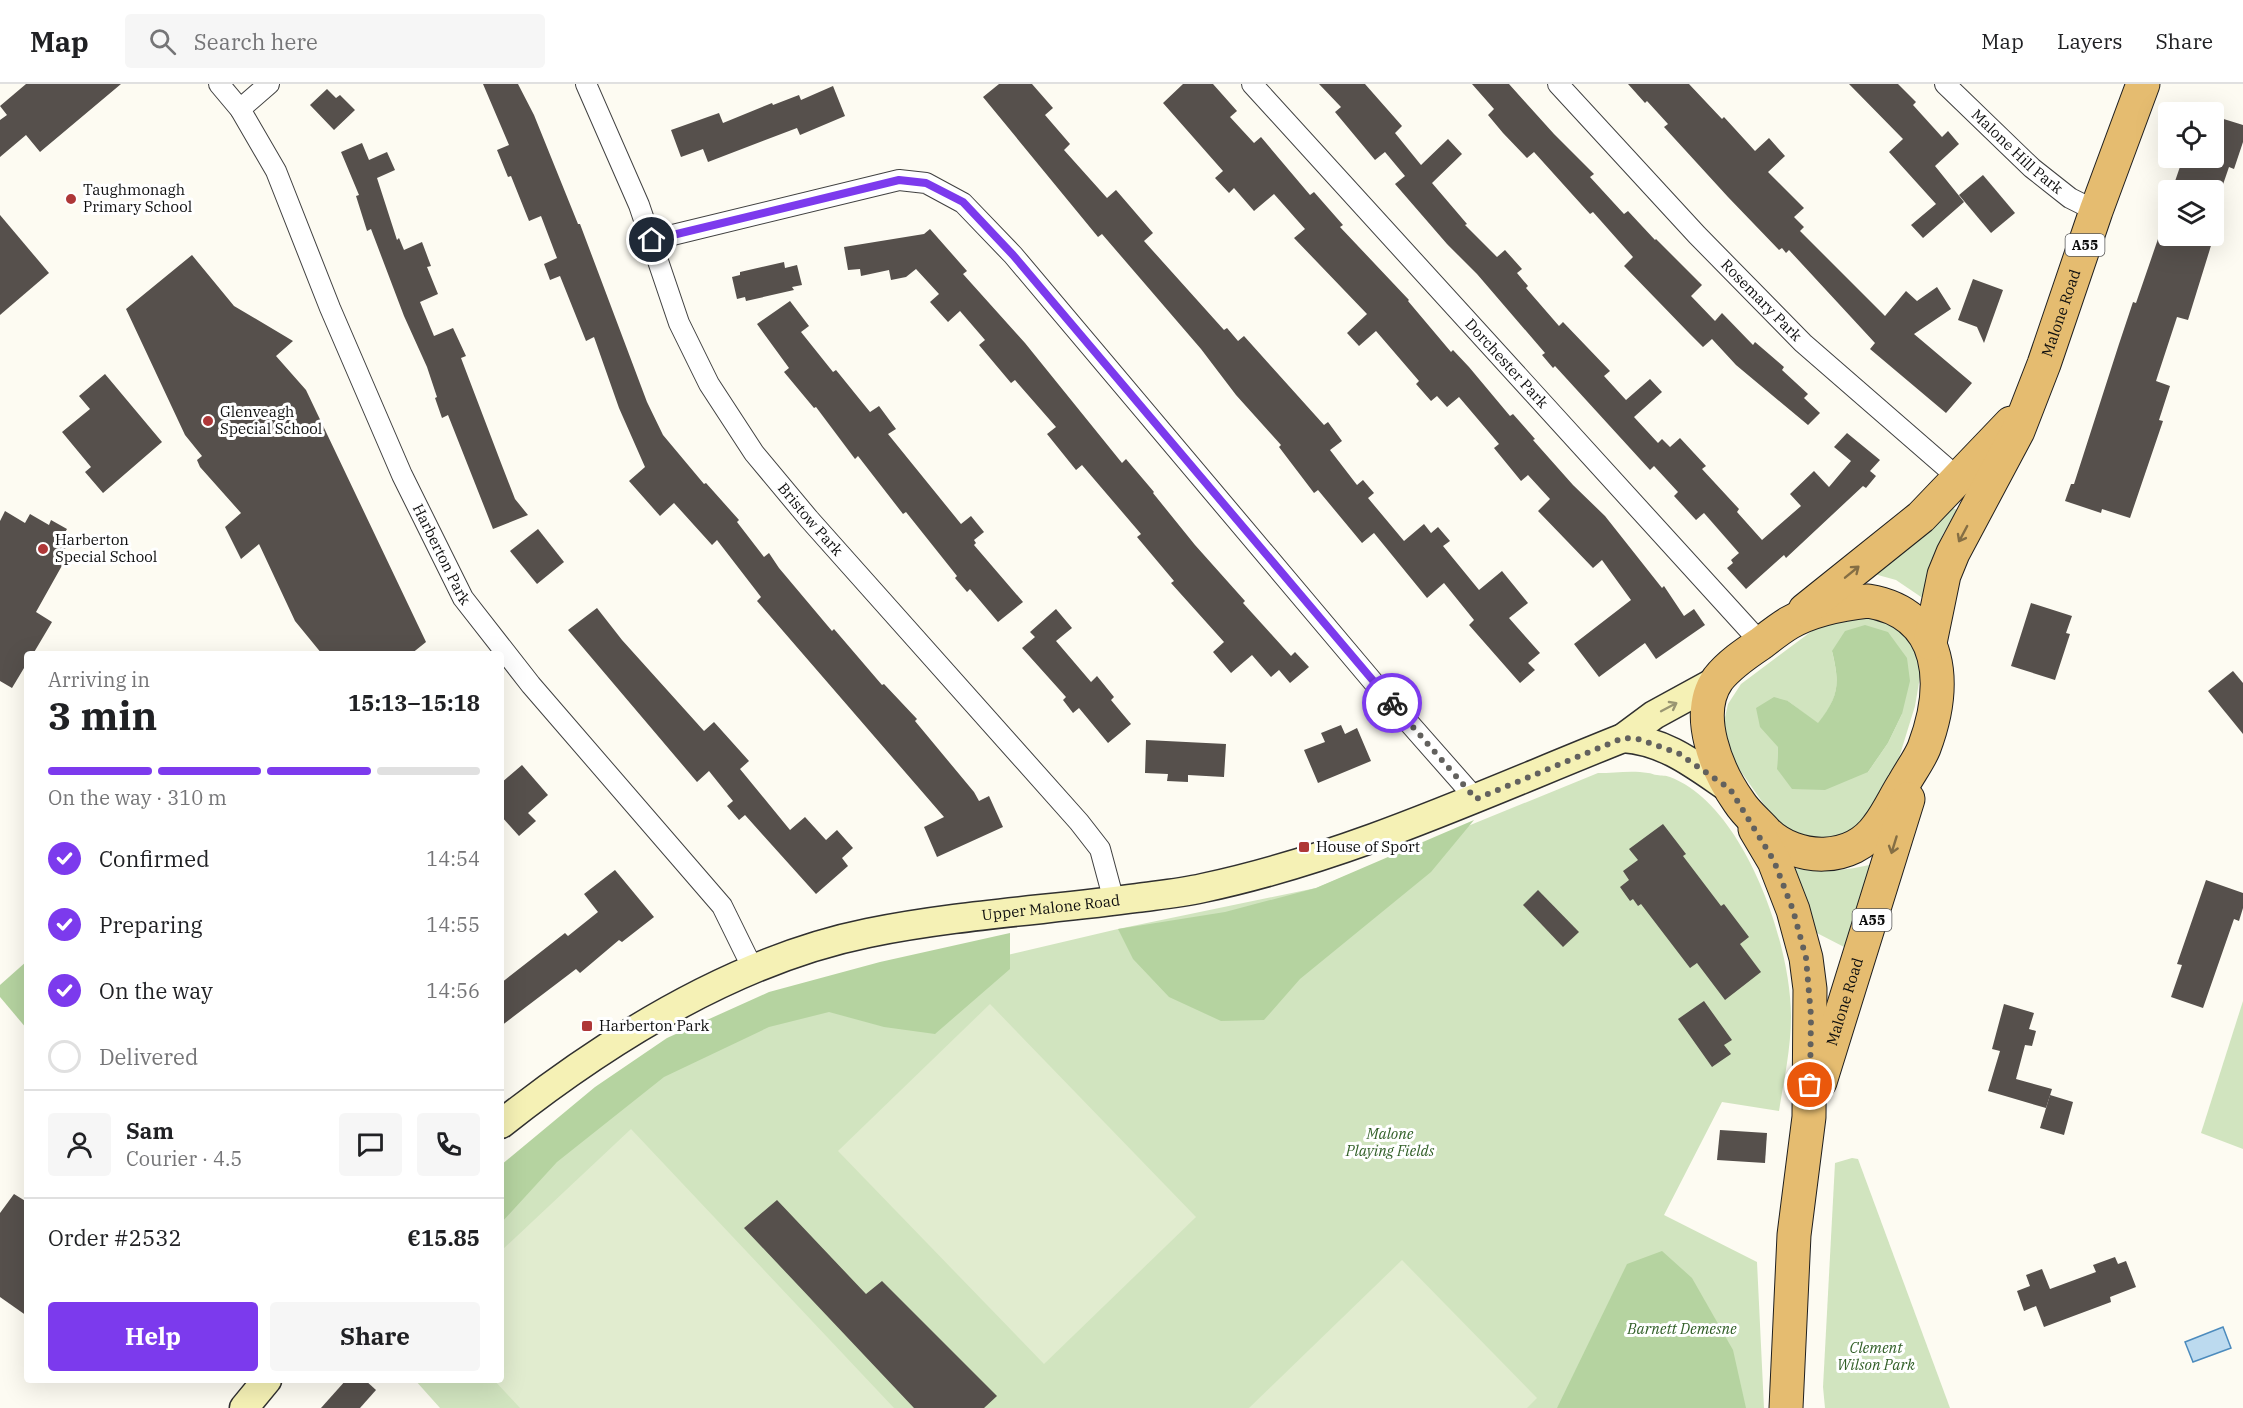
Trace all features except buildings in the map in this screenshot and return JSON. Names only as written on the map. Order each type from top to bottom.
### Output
[{"type":"highway","name":"Malone Road","points":[[1930,643],[1944,575],[1953,553],[2018,431],[2143,84]]},
{"type":"highway","name":"Malone Road","points":[[1790,622],[1921,517],[2026,406]]},
{"type":"highway","name":"Malone Road","points":[[1937,701],[1943,667],[1940,598]]},
{"type":"highway","name":"A55","points":[[1868,602],[1885,604],[1901,610],[1913,620],[1930,643],[1936,663],[1937,701],[1924,749],[1878,827],[1864,840],[1847,850],[1831,854],[1814,854],[1793,850],[1774,839],[1735,796],[1710,740],[1707,722],[1710,699],[1718,680],[1738,660],[1761,643],[1790,622],[1822,609],[1847,603],[1868,602]]},
{"type":"highway","name":"Malone Road","points":[[1809,1118],[1924,749]]},
{"type":"highway","name":"Malone Road","points":[[1735,796],[1774,861],[1793,910],[1806,958],[1811,1016],[1809,1118],[1794,1235],[1786,1408]]},
{"type":"main road","name":"Upper Malone Road","points":[[504,1122],[546,1089],[612,1044],[679,1006],[753,969],[801,951],[866,933],[942,921],[1201,889],[1283,868],[1347,849],[1623,738],[1654,715],[1718,680]]},
{"type":"main road","points":[[1623,738],[1638,739],[1678,753],[1735,796]]},
{"type":"main road","points":[[244,1408],[265,1383]]},
{"type":"street","name":"Harberton Park","points":[[219,84],[240,109],[276,171],[330,308],[402,475],[463,598],[531,685],[722,906],[753,969]]},
{"type":"street","points":[[240,109],[269,84]]},
{"type":"street","name":"Bristow Park","points":[[586,84],[652,240],[679,322],[710,384],[754,453],[817,528],[1079,822],[1100,849],[1114,901]]},
{"type":"street","name":"Dorchester Park","points":[[1252,84],[1761,643]]},
{"type":"street","name":"Rosemary Park","points":[[1558,84],[1697,235],[1803,343],[1983,499]]},
{"type":"street","name":"Malone Hill Park","points":[[1945,84],[2032,168],[2070,198],[2096,211]]},
{"type":"street","points":[[652,240],[899,180],[926,183],[963,202],[1013,255],[1380,690],[1476,799]]},
{"type":"green space","points":[[1947,505],[1957,510],[1943,534],[1931,564],[1927,601],[1896,580],[1867,572]]},
{"type":"green space","points":[[1847,613],[1893,618],[1917,649],[1921,671],[1915,706],[1886,800],[1875,816],[1837,838],[1814,838],[1791,831],[1772,816],[1728,753],[1722,730],[1728,704],[1741,684],[1824,622]],"holes":[[[1832,651],[1902,714],[1888,743],[1868,772],[1777,769],[1778,747],[1788,701],[1818,724],[1834,698],[1837,682]]]},
{"type":"green space","points":[[1865,625],[1888,632],[1907,658],[1910,681],[1902,714],[1888,743],[1868,772],[1825,790],[1792,789],[1777,769],[1778,747],[1760,727],[1756,708],[1774,697],[1788,701],[1818,723],[1830,705],[1836,689],[1837,681],[1832,651],[1845,631]]},
{"type":"green space","name":"Malone Playing Fields","points":[[1636,772],[1670,777],[1696,792],[1720,816],[1741,846],[1758,880],[1783,952],[1791,1016],[1789,1052],[1779,1111],[1722,1102],[1664,1215],[1757,1262],[1764,1408],[440,1408],[418,1383],[504,1383],[504,1197],[710,1025],[1118,929],[1316,888],[1598,773]]},
{"type":"green space","points":[[1474,820],[1431,872],[1300,979],[1264,1020],[1221,1021],[1169,997],[1133,959],[1118,929],[1225,912],[1316,888]]},
{"type":"green space","points":[[1873,864],[1848,949],[1813,931],[1791,868],[1832,870]]},
{"type":"green space","points":[[1010,933],[1010,969],[935,1034],[884,1027],[829,1012],[769,1027],[664,1077],[557,1162],[504,1220],[504,1163],[595,1087],[667,1038],[769,992],[880,962]]},
{"type":"green space","points":[[24,964],[24,1025],[0,997],[0,985]]},
{"type":"green space","points":[[2243,1001],[2243,1149],[2201,1133]]},
{"type":"green space","points":[[990,1004],[1196,1217],[1044,1364],[838,1151]]},
{"type":"green space","points":[[631,1129],[894,1408],[520,1408],[497,1383],[504,1383],[504,1248]]},
{"type":"green space","name":"Clement Wilson Park","points":[[1852,1158],[1858,1159],[1950,1408],[1825,1408],[1823,1387],[1835,1163]]},
{"type":"green space","name":"Barnett Demesne","points":[[1662,1251],[1692,1278],[1733,1350],[1746,1408],[1557,1408],[1627,1264]]},
{"type":"green space","points":[[1402,1260],[1537,1398],[1527,1408],[1249,1408]]},
{"type":"water","points":[[2223,1327],[2231,1348],[2193,1362],[2185,1342]]},
{"type":"way so far","points":[[1392,703],[1476,799],[1623,738],[1638,739],[1678,753],[1730,789],[1774,861],[1800,933],[1810,989],[1810,1085]]},
{"type":"place","name":"Taughmonagh Primary School","points":[[71,199]]},
{"type":"place","name":"Glenveagh Special School","points":[[208,421]]},
{"type":"place","name":"Harberton Special School","points":[[43,549]]},
{"type":"place","name":"House of Sport","points":[[1304,847]]},
{"type":"place","name":"Harberton Park","points":[[587,1026]]},
{"type":"route","points":[[652,240],[899,180],[926,183],[963,202],[1013,255],[1392,703]]}]
